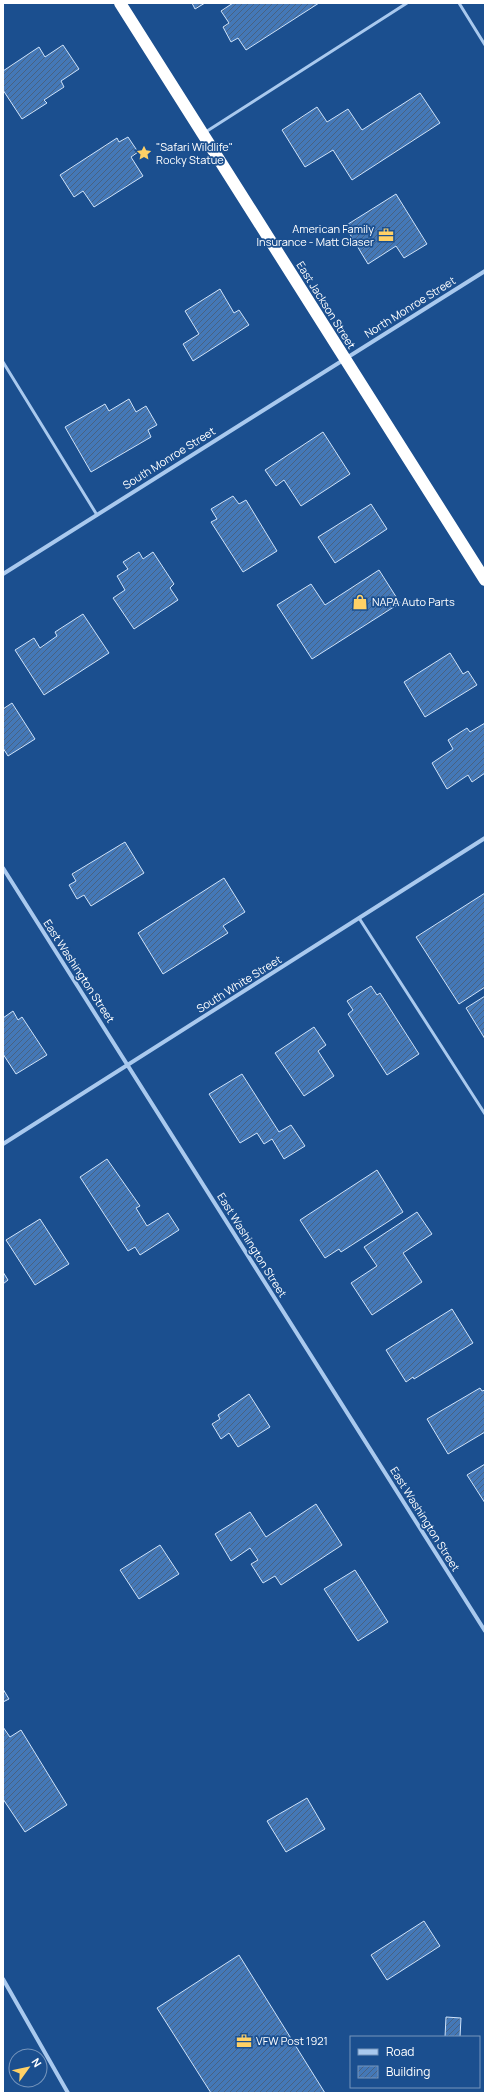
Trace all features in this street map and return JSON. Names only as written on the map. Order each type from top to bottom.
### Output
[{"type":"highway","name":"East Jackson Street","points":[[120,3],[485,580]]},
{"type":"street","name":"North Monroe Street","points":[[344,358],[485,271]]},
{"type":"street","name":"South Monroe Street","points":[[3,574],[344,358]]},
{"type":"street","name":"South White Street","points":[[3,1144],[485,838]]},
{"type":"street","name":"East Washington Street","points":[[3,868],[485,1632]]},
{"type":"street","points":[[3,1979],[68,2093]]},
{"type":"lane","points":[[202,134],[407,3]]},
{"type":"lane","points":[[459,3],[485,45]]},
{"type":"lane","points":[[3,362],[96,515]]},
{"type":"lane","points":[[360,918],[485,1114]]},
{"type":"building","points":[[192,3],[205,3],[195,9]]},
{"type":"building","points":[[233,3],[319,3],[246,50],[238,38],[231,42],[223,27],[229,23],[221,11]]},
{"type":"building","points":[[63,45],[79,69],[61,81],[64,87],[44,100],[47,103],[22,119],[3,90],[3,71],[39,47],[45,57]]},
{"type":"building","points":[[420,93],[440,123],[352,180],[333,150],[305,167],[282,130],[317,107],[327,122],[348,109],[362,130]]},
{"type":"building","points":[[128,137],[138,152],[131,157],[143,176],[94,207],[83,191],[74,197],[60,175],[117,138],[119,142]]},
{"type":"building","name":"American Family Insurance - Matt Glaser","points":[[396,194],[427,244],[404,258],[396,246],[368,264],[345,226]]},
{"type":"building","points":[[220,289],[234,313],[239,310],[249,325],[193,361],[183,344],[199,334],[185,311]]},
{"type":"building","points":[[129,399],[136,412],[146,406],[157,425],[148,430],[151,437],[91,472],[65,427],[105,404],[109,411]]},
{"type":"building","points":[[323,432],[350,474],[301,506],[284,480],[276,486],[265,470]]},
{"type":"building","points":[[233,496],[239,504],[246,500],[277,551],[243,572],[211,522],[217,519],[211,509]]},
{"type":"building","points":[[371,504],[387,529],[335,563],[318,537]]},
{"type":"building","points":[[139,552],[143,559],[153,552],[174,584],[170,588],[178,600],[134,629],[113,598],[125,590],[117,576],[128,569],[123,562]]},
{"type":"building","points":[[379,570],[400,603],[312,659],[277,605],[311,584],[325,605]]},
{"type":"building","points":[[83,614],[109,653],[44,695],[15,650],[34,638],[40,648],[57,636],[55,632]]},
{"type":"building","points":[[450,653],[463,674],[468,671],[477,685],[425,717],[404,682]]},
{"type":"building","points":[[12,703],[35,739],[8,756],[3,748],[3,709]]},
{"type":"building","points":[[485,723],[485,773],[472,782],[468,775],[447,789],[432,763],[453,749],[448,740],[467,728],[470,732]]},
{"type":"building","points":[[125,842],[144,873],[91,906],[84,895],[77,899],[69,885],[76,881],[72,874]]},
{"type":"building","points":[[224,878],[245,912],[223,926],[228,933],[163,974],[138,933]]},
{"type":"building","points":[[485,893],[485,987],[459,1004],[416,937]]},
{"type":"building","points":[[371,986],[377,995],[380,993],[419,1054],[387,1075],[348,1014],[353,1010],[347,1001]]},
{"type":"building","points":[[485,996],[485,1039],[466,1008]]},
{"type":"building","points":[[13,1011],[18,1020],[22,1017],[47,1055],[16,1074],[3,1054],[3,1018]]},
{"type":"building","points":[[314,1027],[326,1045],[318,1051],[334,1076],[304,1096],[275,1053]]},
{"type":"building","points":[[242,1074],[279,1132],[291,1125],[305,1146],[284,1159],[272,1139],[264,1144],[257,1133],[240,1143],[209,1094]]},
{"type":"building","points":[[107,1159],[140,1206],[136,1208],[147,1226],[168,1213],[179,1230],[140,1255],[135,1247],[128,1251],[80,1177]]},
{"type":"building","points":[[377,1170],[403,1212],[341,1252],[339,1249],[325,1258],[300,1220]]},
{"type":"building","points":[[417,1212],[432,1234],[403,1253],[422,1282],[372,1315],[351,1283],[377,1266],[364,1247]]},
{"type":"building","points":[[40,1219],[69,1264],[35,1285],[6,1240]]},
{"type":"building","points":[[3,1272],[8,1280],[3,1284]]},
{"type":"building","points":[[452,1309],[473,1343],[414,1379],[413,1377],[406,1382],[386,1350]]},
{"type":"building","points":[[480,1388],[482,1391],[485,1390],[485,1432],[448,1454],[427,1419]]},
{"type":"building","points":[[249,1394],[270,1427],[238,1447],[229,1433],[221,1439],[212,1424],[220,1419],[218,1415]]},
{"type":"building","points":[[485,1464],[485,1503],[467,1475]]},
{"type":"building","points":[[316,1504],[342,1545],[281,1585],[275,1576],[263,1583],[251,1564],[258,1560],[250,1548],[231,1561],[215,1534],[250,1512],[266,1537]]},
{"type":"building","points":[[160,1545],[179,1574],[139,1599],[120,1570]]},
{"type":"building","points":[[355,1570],[388,1622],[358,1641],[324,1589]]},
{"type":"building","points":[[3,1689],[9,1699],[3,1702]]},
{"type":"building","points":[[3,1727],[10,1737],[21,1730],[67,1805],[25,1832],[3,1799]]},
{"type":"building","points":[[307,1798],[325,1829],[286,1852],[267,1821]]},
{"type":"building","points":[[424,1921],[440,1946],[387,1980],[371,1955]]},
{"type":"building","points":[[239,1955],[325,2093],[211,2093],[157,2008]]},
{"type":"building","points":[[446,2017],[461,2018],[460,2036],[445,2036]]},
{"type":"place","name":"\"Safari Wildlife\" Rocky Statue","points":[[144,153]]},
{"type":"place","name":"American Family Insurance - Matt Glaser","points":[[386,235]]},
{"type":"place","name":"NAPA Auto Parts","points":[[360,602]]},
{"type":"place","name":"VFW Post 1921","points":[[244,2041]]}]
